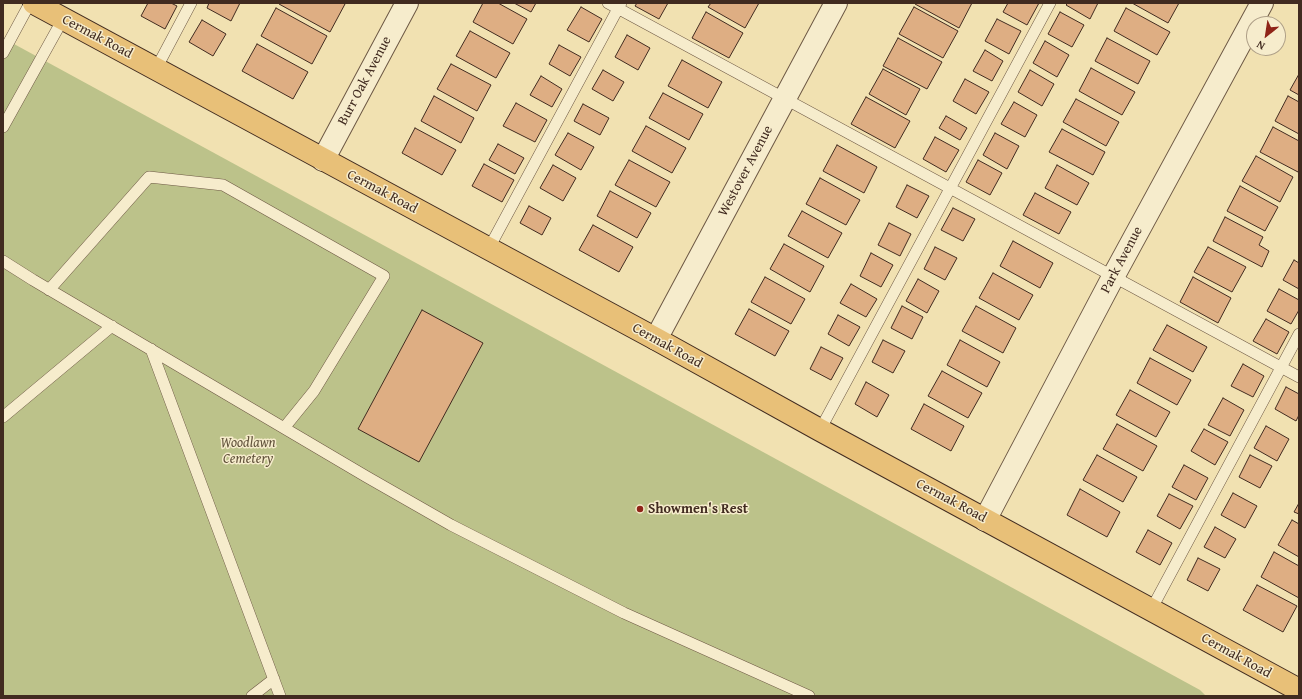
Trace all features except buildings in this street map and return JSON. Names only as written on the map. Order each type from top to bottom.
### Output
[{"type":"main road","name":"Cermak Road","points":[[34,3],[488,250],[656,339],[820,430],[1299,690]]},
{"type":"street","name":"Burr Oak Avenue","points":[[323,160],[407,3]]},
{"type":"street","name":"Westover Avenue","points":[[656,339],[836,3]]},
{"type":"street","name":"Park Avenue","points":[[985,520],[1113,277],[1262,3]]},
{"type":"lane","points":[[3,53],[30,3]]},
{"type":"lane","points":[[156,69],[191,3]]},
{"type":"lane","points":[[608,3],[620,6],[785,99],[1299,377]]},
{"type":"lane","points":[[820,430],[1050,3]]},
{"type":"lane","points":[[488,250],[620,6]]},
{"type":"lane","points":[[3,127],[63,19]]},
{"type":"lane","points":[[49,290],[149,177],[223,185],[384,276],[314,391],[284,428]]},
{"type":"lane","points":[[3,261],[49,290],[451,525],[624,613],[809,696]]},
{"type":"lane","points":[[3,417],[112,326]]},
{"type":"lane","points":[[1151,610],[1299,334]]},
{"type":"lane","points":[[151,349],[280,696]]},
{"type":"lane","points":[[252,696],[274,679]]},
{"type":"green space","name":"Woodlawn Cemetery","points":[[3,38],[1200,690],[1206,696],[3,696]]},
{"type":"place","name":"Showmen's Rest","points":[[640,509]]}]
